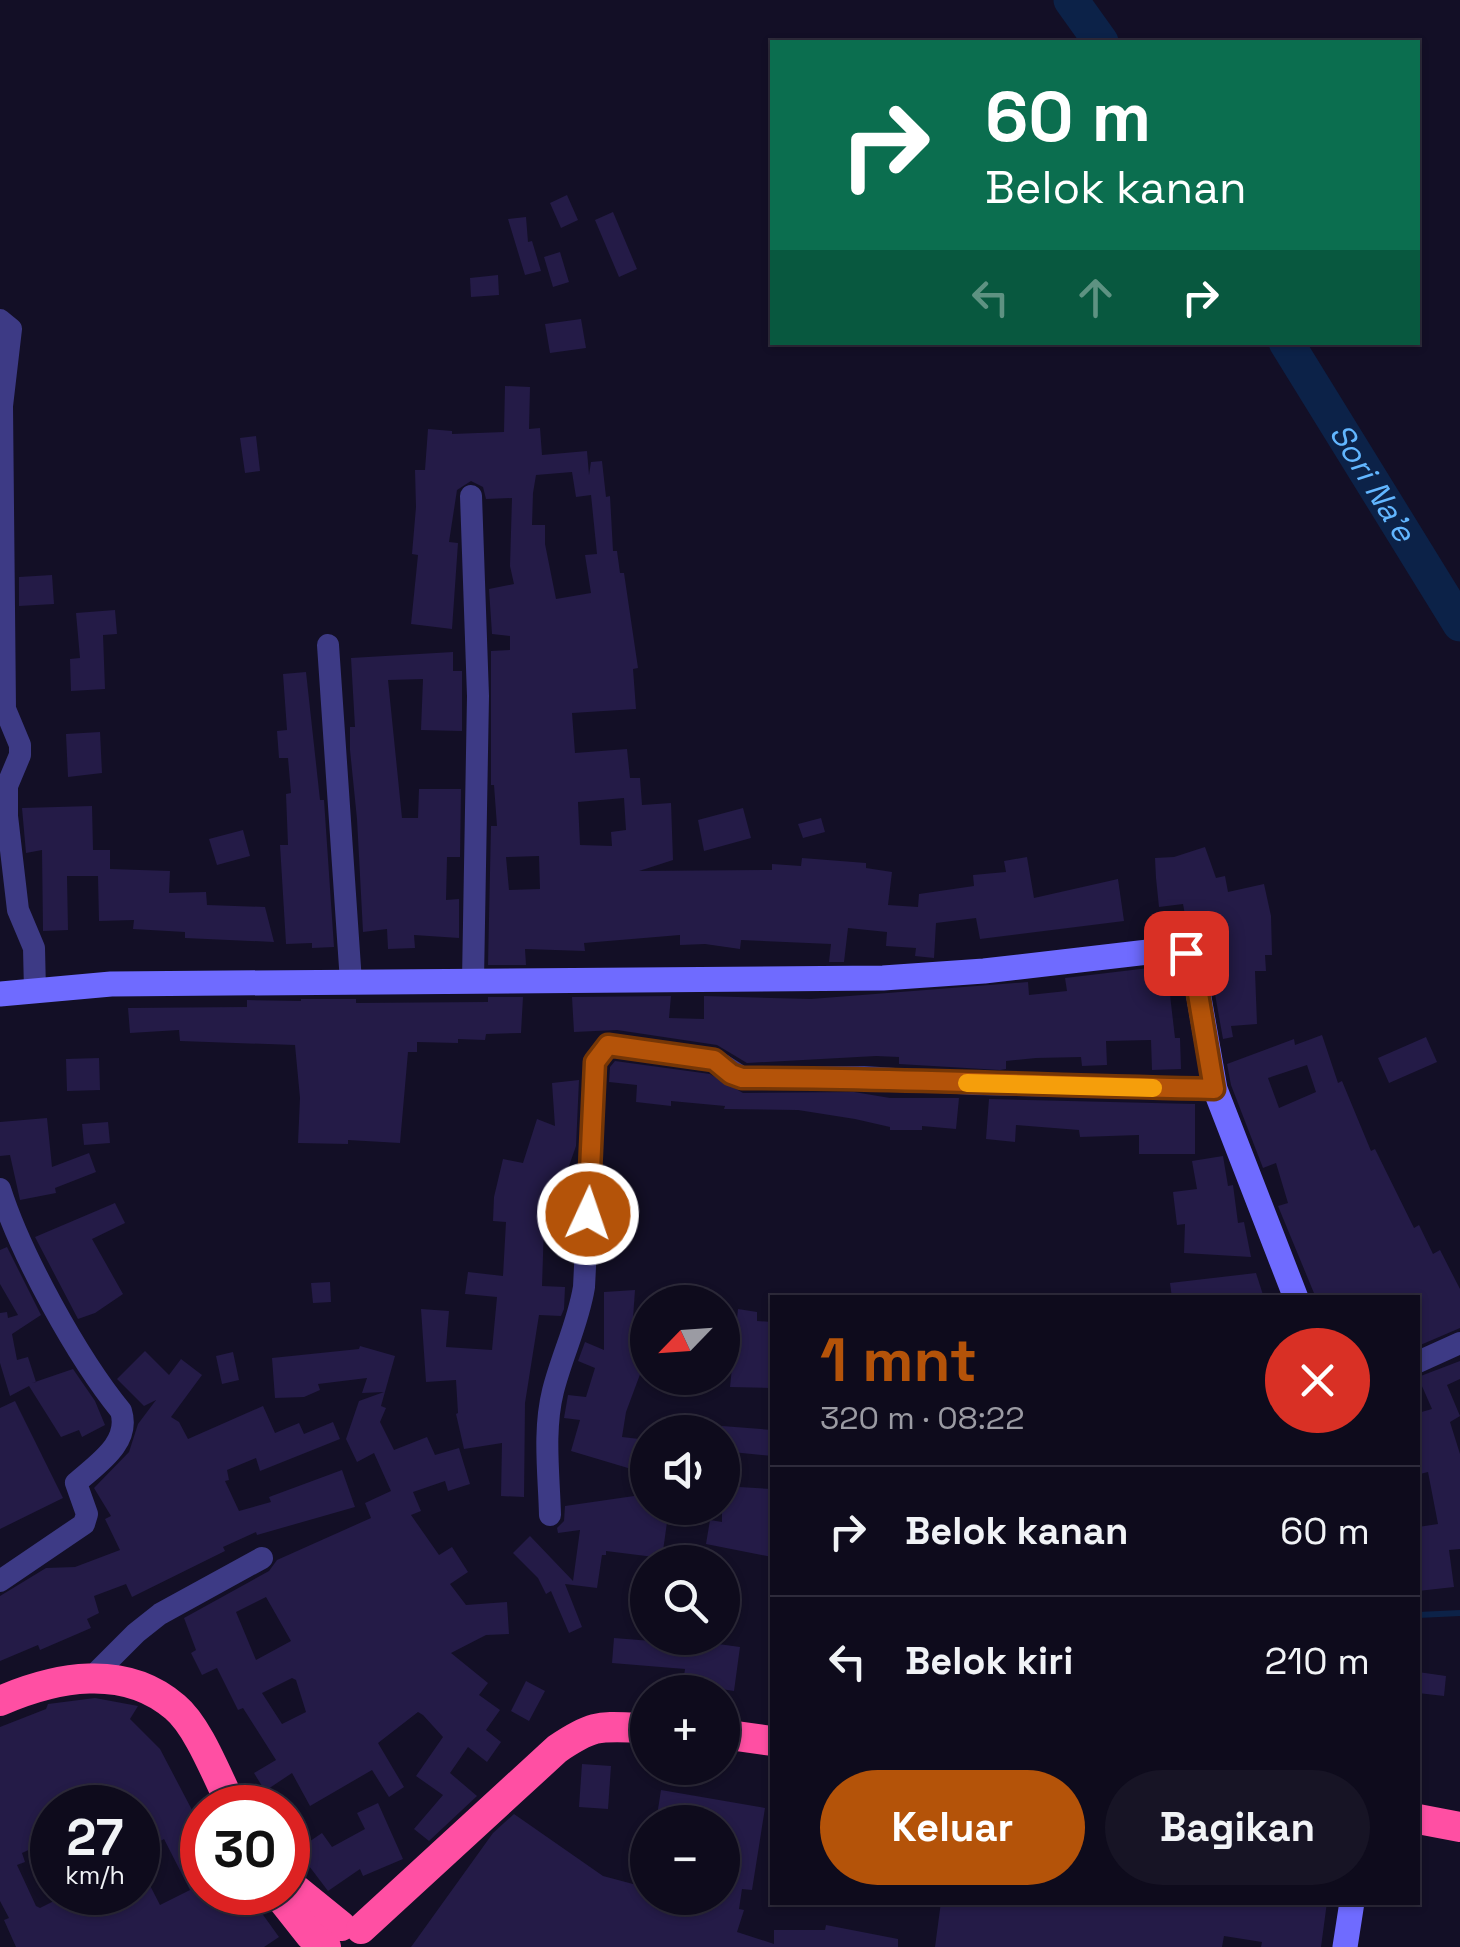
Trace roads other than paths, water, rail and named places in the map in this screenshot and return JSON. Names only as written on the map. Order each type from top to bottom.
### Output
[{"type":"highway","points":[[0,1701],[52,1681],[93,1676],[150,1692],[177,1708],[221,1785]]},
{"type":"highway","points":[[353,1940],[557,1750],[594,1726],[630,1727]]},
{"type":"highway","points":[[740,1736],[770,1740]]},
{"type":"highway","points":[[1420,1819],[1460,1827]]},
{"type":"highway","points":[[310,1902],[353,1940]]},
{"type":"highway","points":[[293,1915],[301,1925],[353,1940]]},
{"type":"main road","points":[[0,994],[111,984],[883,978],[1186,953],[1192,962],[1214,1089],[1295,1295]]},
{"type":"main road","points":[[1345,1947],[1352,1905]]},
{"type":"street","points":[[0,320],[10,329],[2,406],[5,708],[20,744],[20,755],[8,786],[7,816],[18,910],[34,948],[35,991]]},
{"type":"street","points":[[472,496],[478,696],[473,980]]},
{"type":"street","points":[[328,645],[350,982]]},
{"type":"street","points":[[550,1515],[550,1408],[584,1288],[595,1062],[608,1045],[714,1060],[742,1078],[864,1077],[973,1084],[1214,1089]]},
{"type":"street","points":[[0,1189],[20,1242],[74,1340],[121,1411],[124,1424],[120,1440],[76,1482],[86,1514],[84,1524],[0,1581]]},
{"type":"street","points":[[1420,1361],[1460,1343]]},
{"type":"street","points":[[93,1676],[160,1614],[262,1558]]},
{"type":"waterway","name":"Sori Na'e","points":[[1071,0],[1100,40]]},
{"type":"waterway","name":"Sori Na'e","points":[[1288,345],[1460,624]]},
{"type":"waterway","points":[[1420,1615],[1460,1613]]}]
